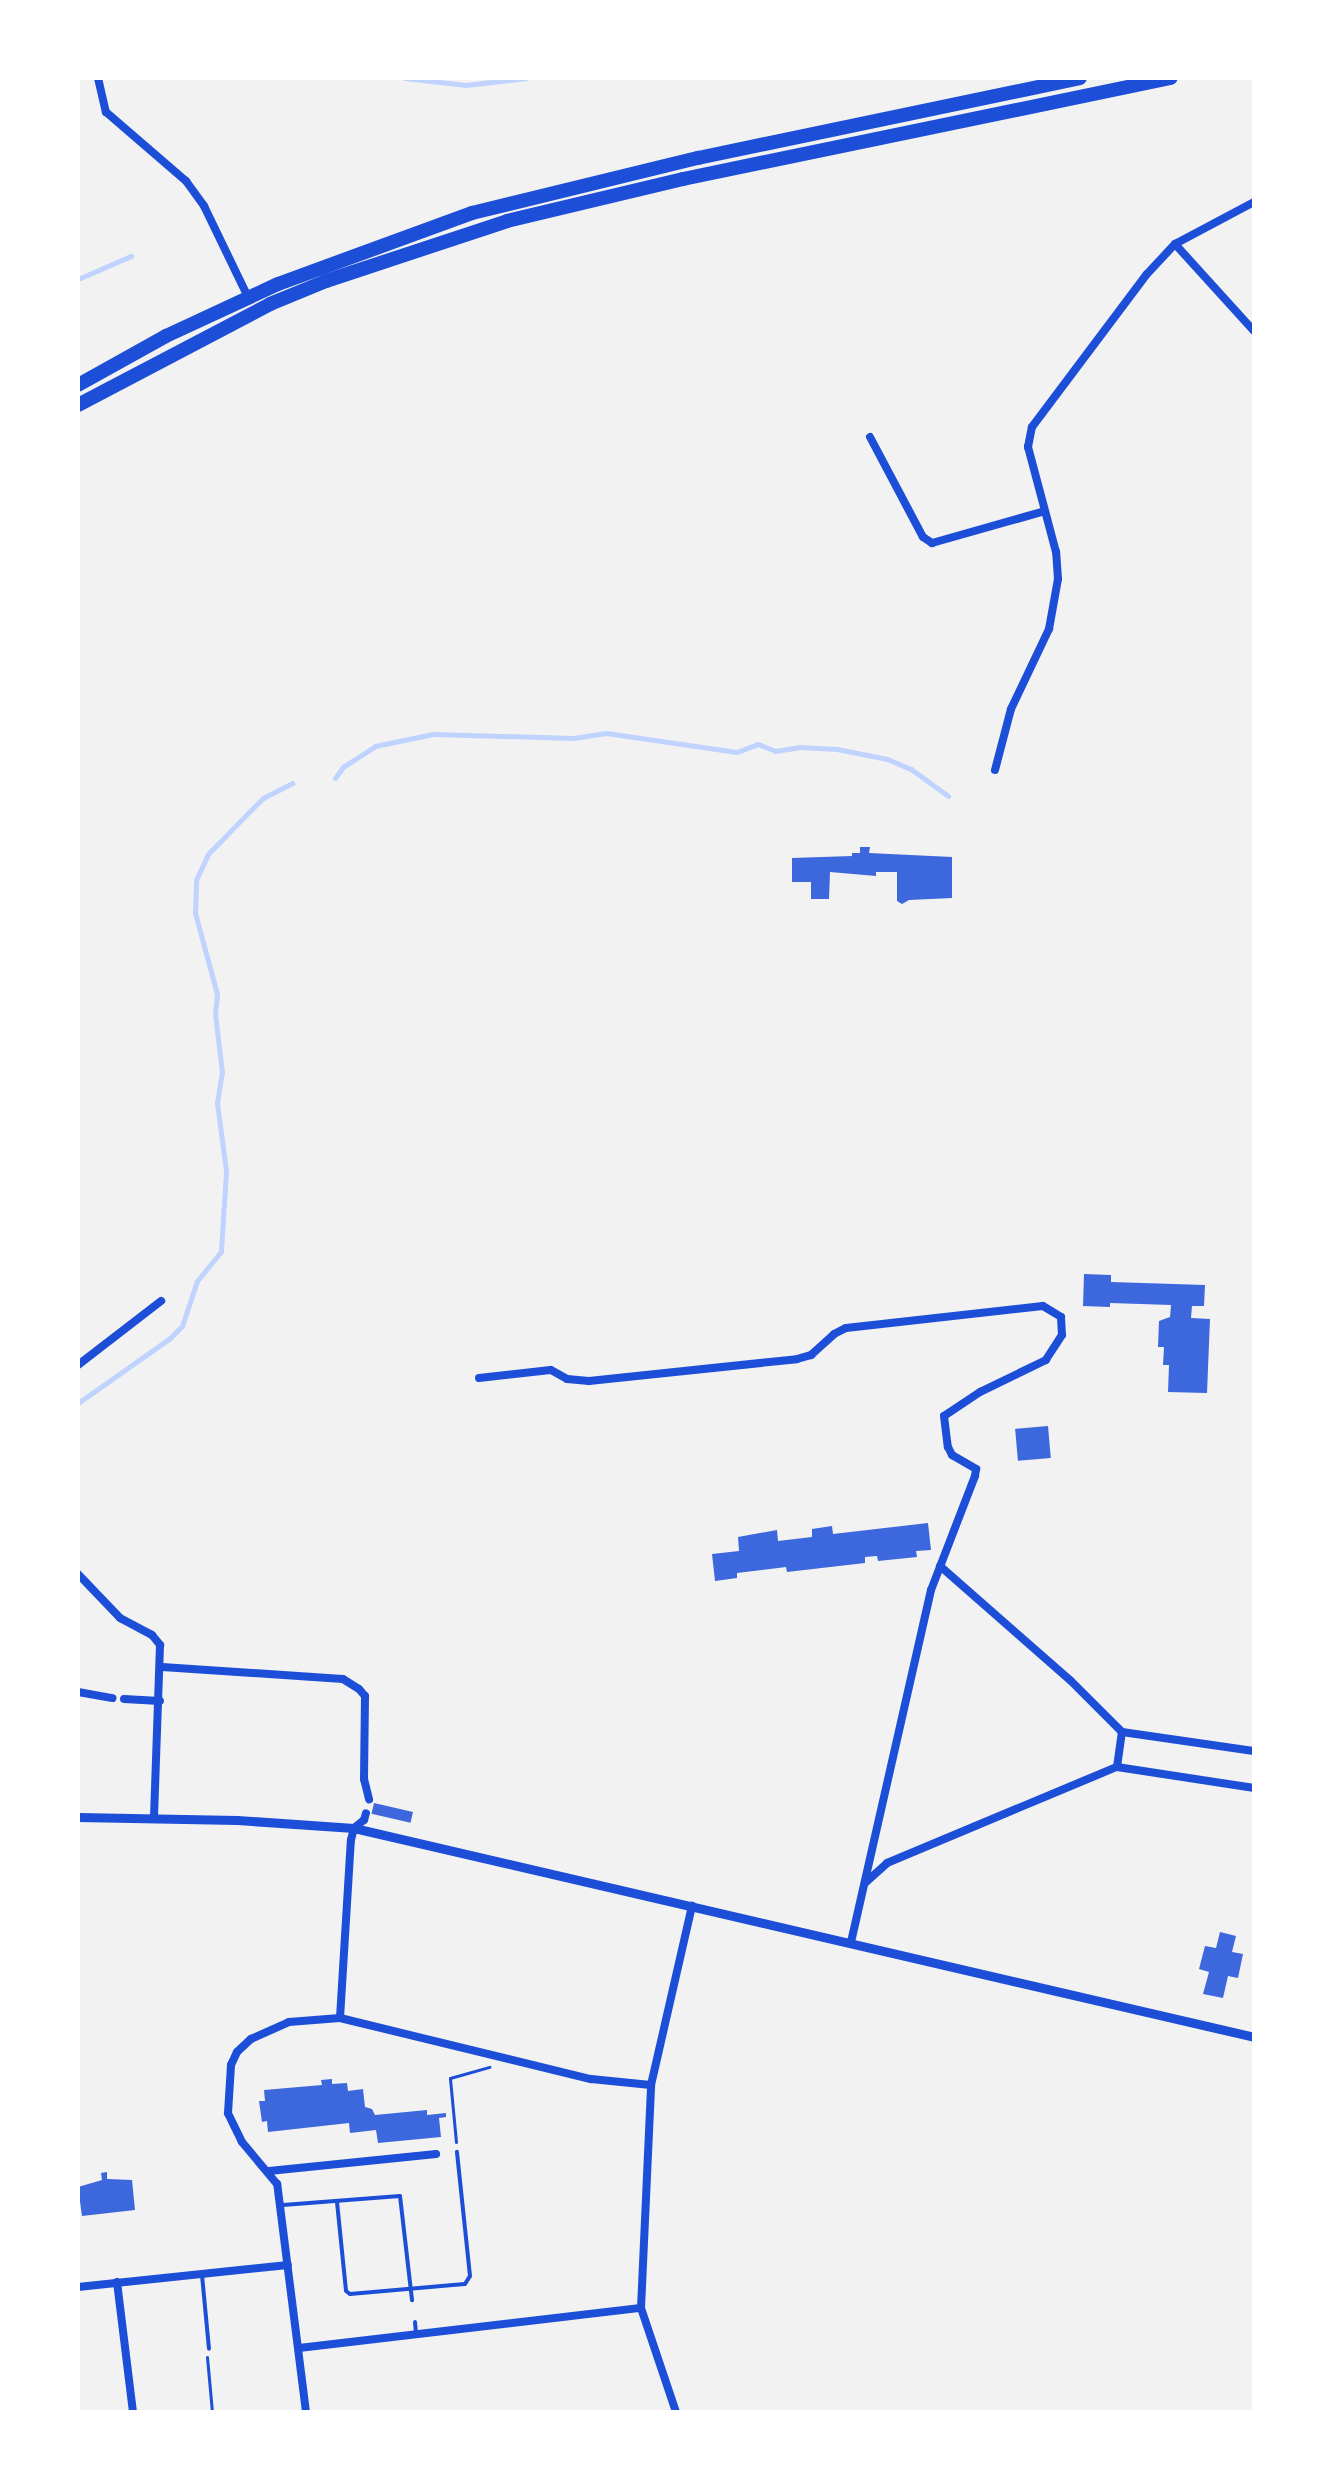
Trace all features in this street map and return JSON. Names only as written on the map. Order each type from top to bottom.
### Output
[{"type":"highway","points":[[78,405],[337,260],[472,213],[587,183],[1080,78]]},
{"type":"highway","points":[[266,298],[441,241],[583,201],[1171,78]]},
{"type":"highway","points":[[78,385],[166,336],[247,313]]},
{"type":"street","points":[[98,78],[106,112],[186,181],[204,206],[247,313]]},
{"type":"street","points":[[995,770],[1011,709],[1049,629],[1055,598],[1056,552],[1028,447],[1032,427],[1147,274],[1175,244],[1254,202]]},
{"type":"street","points":[[1175,244],[1234,305],[1254,331]]},
{"type":"street","points":[[870,437],[923,537],[932,543],[1045,511]]},
{"type":"street","points":[[78,1365],[161,1301]]},
{"type":"street","points":[[479,1378],[551,1370],[567,1379],[589,1381],[797,1359],[811,1355],[834,1334],[846,1328],[1043,1306],[1053,1310],[1063,1322],[1062,1335],[1046,1360],[980,1392],[944,1416],[945,1438],[952,1455],[976,1469],[931,1590],[851,1943]]},
{"type":"street","points":[[940,1566],[1062,1672],[1122,1732],[1254,1751]]},
{"type":"street","points":[[78,1574],[120,1618],[152,1635],[160,1645],[162,1667],[154,1819]]},
{"type":"street","points":[[162,1667],[343,1679],[359,1689],[365,1696],[364,1779],[369,1799]]},
{"type":"street","points":[[78,1692],[112,1698]]},
{"type":"street","points":[[124,1699],[160,1701]]},
{"type":"street","points":[[1117,1767],[1122,1732]]},
{"type":"street","points":[[865,1884],[887,1863],[1117,1767],[1254,1788]]},
{"type":"street","points":[[340,2018],[354,1828],[364,1820],[366,1813]]},
{"type":"street","points":[[78,1817],[248,1820],[354,1828],[1254,2037]]},
{"type":"street","points":[[676,2412],[641,2308],[651,2085],[692,1906]]},
{"type":"street","points":[[306,2412],[283,2205],[277,2184],[269,2171],[233,2128],[227,2101],[231,2065],[237,2052],[251,2039],[273,2027],[289,2022],[340,2018],[591,2079],[651,2085]]},
{"type":"street","points":[[269,2171],[436,2154]]},
{"type":"street","points":[[78,2287],[288,2265]]},
{"type":"street","points":[[117,2282],[133,2412]]},
{"type":"street","points":[[299,2348],[641,2308]]},
{"type":"lane","points":[[337,2202],[346,2291],[350,2294],[469,2281],[457,2152]]},
{"type":"lane","points":[[283,2205],[400,2196],[412,2300]]},
{"type":"lane","points":[[202,2275],[209,2349]]},
{"type":"lane","points":[[415,2322],[416,2334]]},
{"type":"path","points":[[456,2141],[450,2078],[507,2060]]},
{"type":"path","points":[[209,2349],[206,2360],[212,2412]]},
{"type":"building","points":[[860,847],[870,847],[869,853],[952,857],[952,898],[909,900],[902,904],[897,901],[897,872],[876,872],[876,876],[830,872],[829,899],[811,899],[811,882],[792,882],[792,858],[852,856],[852,853],[860,853]]},
{"type":"building","points":[[1084,1274],[1111,1275],[1111,1282],[1205,1285],[1204,1306],[1192,1306],[1191,1318],[1210,1319],[1207,1393],[1168,1392],[1169,1365],[1163,1365],[1164,1347],[1158,1347],[1159,1321],[1170,1317],[1171,1305],[1110,1303],[1110,1307],[1083,1306]]},
{"type":"building","points":[[1048,1426],[1051,1458],[1018,1461],[1015,1429]]},
{"type":"building","points":[[928,1523],[931,1550],[916,1551],[917,1557],[878,1561],[877,1556],[865,1557],[865,1563],[787,1572],[786,1567],[737,1573],[737,1578],[715,1581],[712,1554],[739,1551],[738,1537],[777,1530],[778,1541],[812,1537],[812,1529],[832,1526],[833,1534]]},
{"type":"building","points":[[374,1803],[413,1812],[411,1823],[372,1814]]},
{"type":"building","points":[[1220,1932],[1236,1936],[1232,1952],[1243,1954],[1238,1978],[1228,1976],[1223,1998],[1203,1994],[1209,1972],[1199,1969],[1205,1946],[1216,1948]]},
{"type":"building","points":[[332,2079],[332,2084],[347,2083],[348,2091],[363,2089],[365,2107],[372,2109],[375,2115],[427,2110],[427,2115],[446,2113],[446,2117],[439,2118],[441,2137],[378,2143],[376,2130],[350,2133],[349,2123],[268,2132],[267,2121],[262,2122],[259,2101],[265,2101],[264,2090],[322,2085],[321,2080]]},
{"type":"building","points":[[107,2172],[107,2179],[132,2180],[135,2210],[82,2216],[78,2187],[102,2180],[101,2173]]},
{"type":"waterway","points":[[405,78],[466,85],[526,78]]},
{"type":"waterway","points":[[78,279],[131,256]]},
{"type":"waterway","points":[[335,778],[343,767],[375,746],[433,734],[574,738],[606,733],[737,752],[758,744],[775,751],[799,747],[837,749],[887,759],[911,769],[948,796]]},
{"type":"waterway","points":[[78,1403],[170,1338],[182,1326],[197,1281],[221,1251],[226,1171],[217,1103],[222,1073],[215,1013],[217,994],[195,913],[196,880],[208,854],[251,810],[263,798],[292,783]]}]
